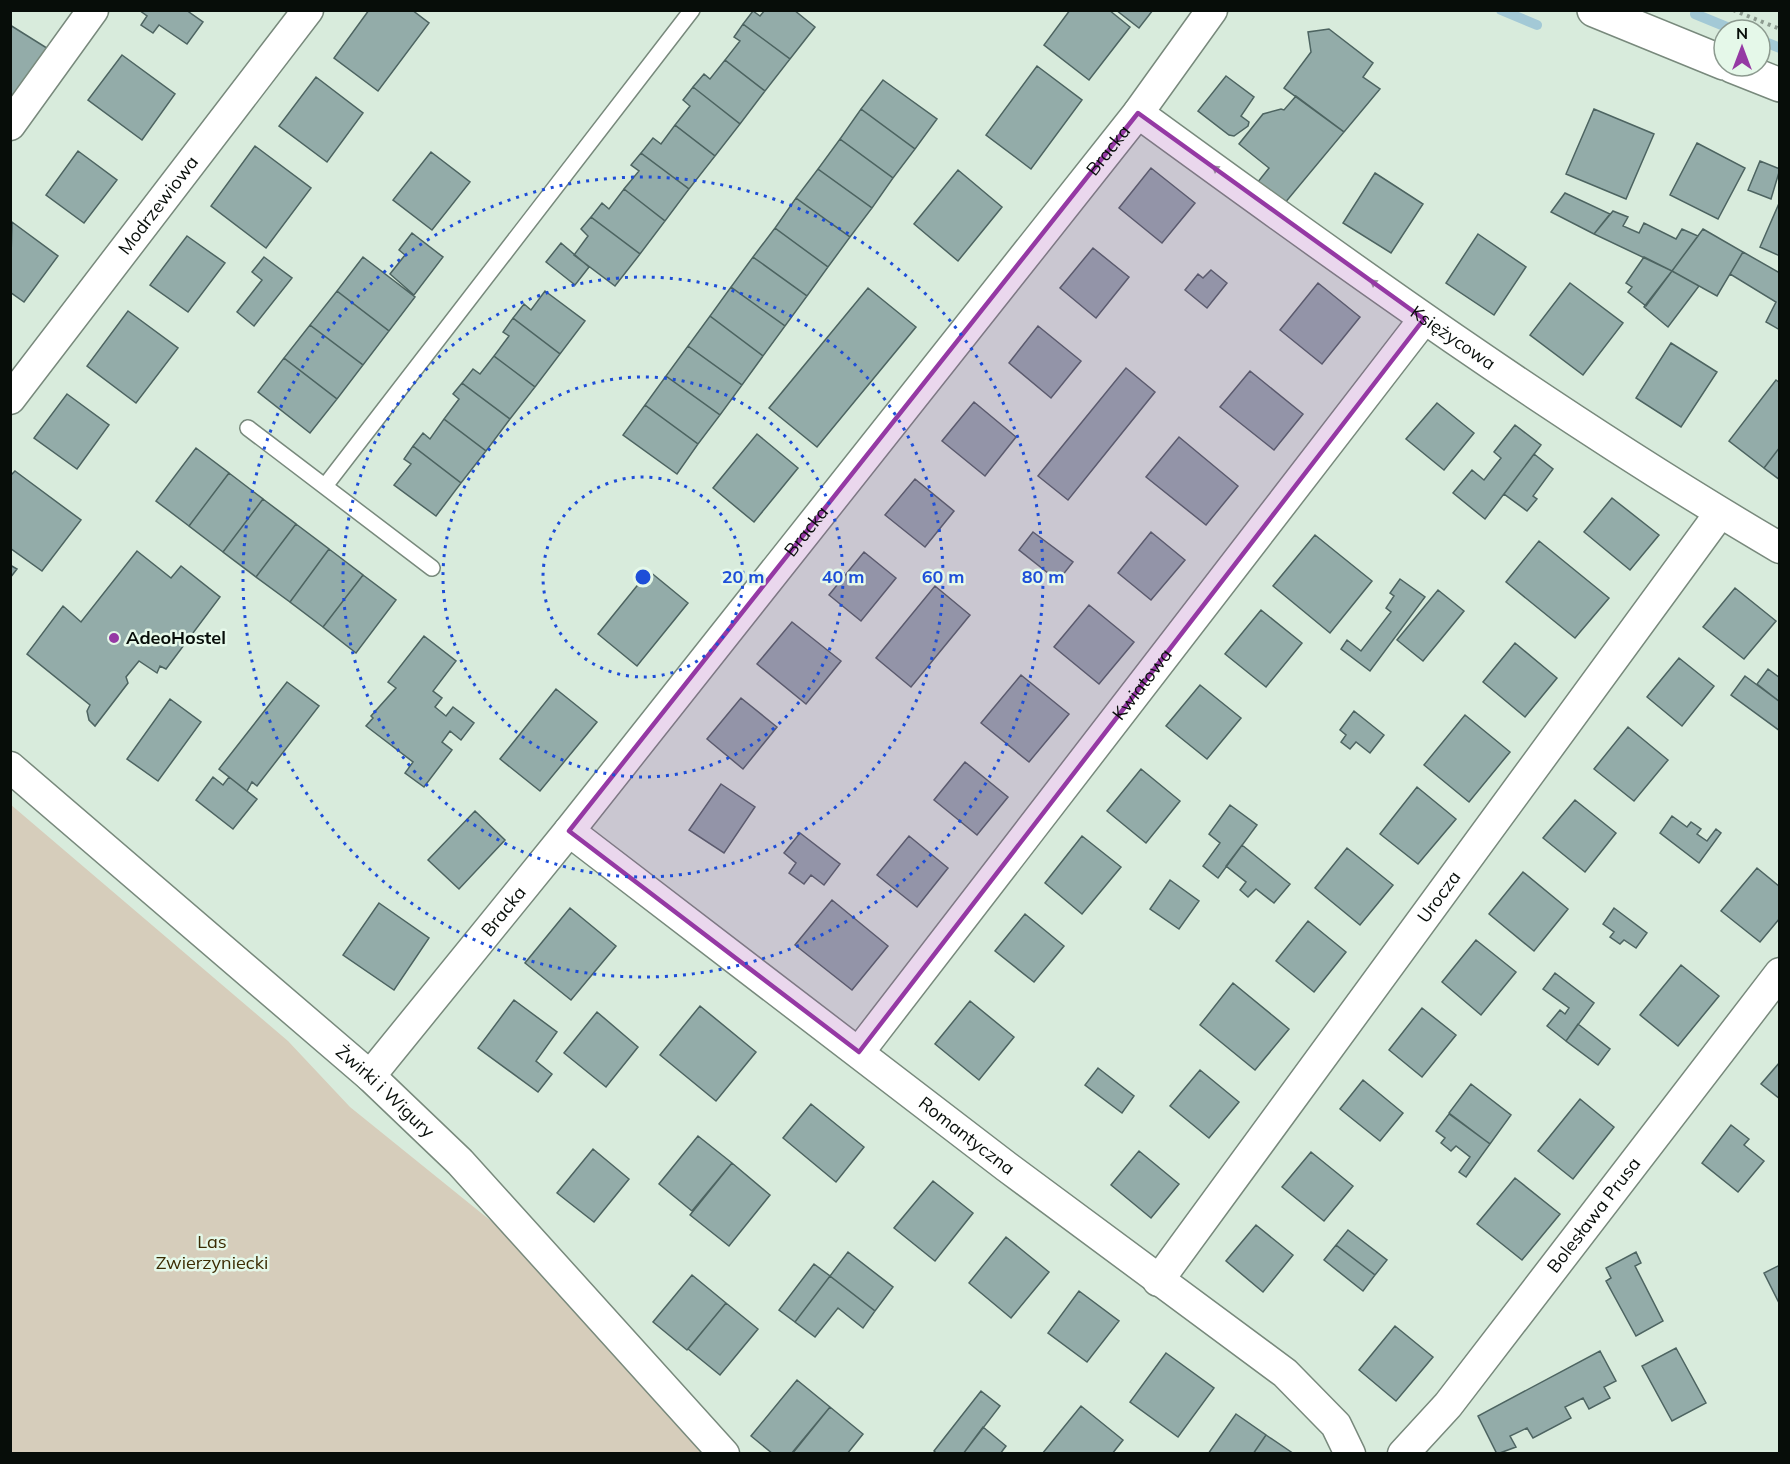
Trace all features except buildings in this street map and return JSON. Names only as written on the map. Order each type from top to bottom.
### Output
[{"type":"street","points":[[10,125],[93,10]]},
{"type":"street","name":"Modrzewiowa","points":[[10,399],[308,10]]},
{"type":"street","name":"Bracka","points":[[370,1077],[569,831],[1138,112],[1212,10]]},
{"type":"street","points":[[1594,10],[1712,58]]},
{"type":"street","points":[[1762,78],[1779,85]]},
{"type":"street","name":"Księżycowa","points":[[1138,112],[1425,319],[1720,513],[1779,548]]},
{"type":"street","name":"Kwiatowa","points":[[859,1052],[1425,319]]},
{"type":"street","name":"Urocza","points":[[1158,1281],[1720,513]]},
{"type":"street","name":"Żwirki i Wigury","points":[[10,766],[370,1077],[460,1162],[724,1454]]},
{"type":"street","name":"Romantyczna","points":[[569,831],[1158,1281],[1286,1373],[1336,1425],[1350,1454]]},
{"type":"street","name":"Bolesława Prusa","points":[[1403,1454],[1448,1405],[1776,984]]},
{"type":"lane","points":[[325,486],[692,10]]},
{"type":"lane","points":[[248,428],[432,568]]},
{"type":"path","points":[[1733,10],[1779,29]]},
{"type":"highlighted area","points":[[1138,113],[1424,319],[859,1052],[569,831]]},
{"type":"green space","name":"Las Zwierzyniecki","points":[[10,804],[288,1041],[350,1107],[522,1246],[705,1453],[11,1453]]},
{"type":"waterway","points":[[1501,10],[1537,25]]},
{"type":"waterway","points":[[1695,14],[1712,21]]},
{"type":"waterway","points":[[1772,45],[1780,48]]},
{"type":"place","name":"AdeoHostel","points":[[114,638]]}]
